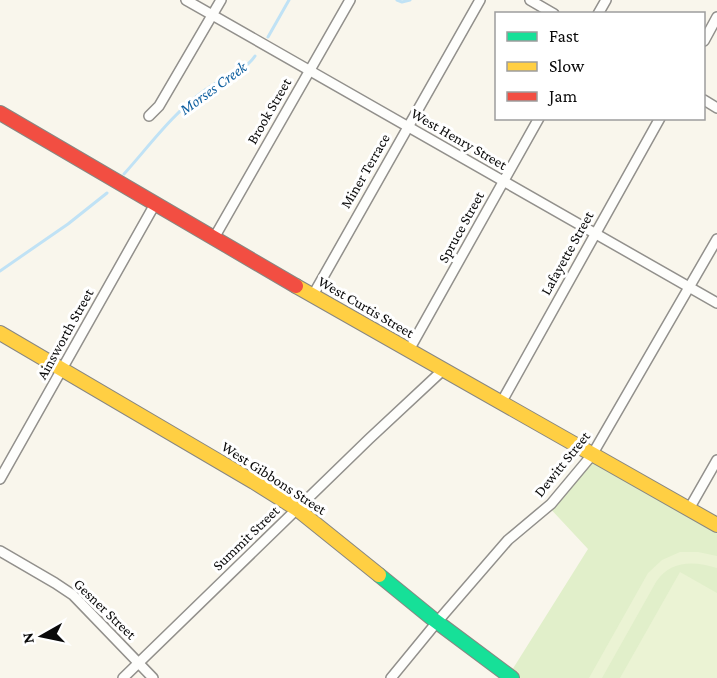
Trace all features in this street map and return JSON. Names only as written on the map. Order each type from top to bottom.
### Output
[{"type":"street","name":"West Henry Street","points":[[186,0],[717,303]]},
{"type":"street","points":[[149,116],[159,106],[221,0]]},
{"type":"street","name":"Brook Street","points":[[214,238],[350,0]]},
{"type":"street","name":"Miner Terrace","points":[[313,295],[480,0]]},
{"type":"street","points":[[530,0],[551,12]]},
{"type":"street","points":[[705,39],[717,17]]},
{"type":"street","name":"West Curtis Street","points":[[0,113],[443,370],[717,525]]},
{"type":"street","name":"Spruce Street","points":[[409,350],[538,120]]},
{"type":"street","name":"Lafayette Street","points":[[501,403],[659,120]]},
{"type":"street","name":"Ainsworth Street","points":[[0,479],[156,204]]},
{"type":"street","name":"Dewitt Street","points":[[391,678],[508,540],[551,504],[592,454],[717,239]]},
{"type":"street","name":"West Gibbons Street","points":[[0,333],[297,509],[437,622],[512,678]]},
{"type":"street","name":"Summit Street","points":[[123,678],[443,370]]},
{"type":"street","points":[[689,509],[717,460]]},
{"type":"street","name":"Gesner Street","points":[[0,551],[73,595],[153,678]]},
{"type":"green space","points":[[595,451],[717,522],[717,678],[507,678],[588,549],[546,504]]},
{"type":"green space","points":[[680,552],[698,552],[717,556],[717,568],[700,564],[684,564],[662,575],[602,678],[589,678],[648,573],[662,560]]},
{"type":"green space","points":[[680,572],[717,593],[717,678],[620,678]]},
{"type":"waterway","name":"Morses Creek","points":[[268,37],[289,0]]},
{"type":"waterway","name":"Morses Creek","points":[[397,0],[402,2],[410,0]]},
{"type":"waterway","name":"Morses Creek","points":[[124,174],[162,130],[193,99],[244,67],[255,56]]},
{"type":"waterway","name":"Morses Creek","points":[[0,271],[68,224],[107,193]]},
{"type":"traffic: fast","points":[[379,575],[512,678]]},
{"type":"traffic: slow","points":[[296,286],[717,525]]},
{"type":"traffic: slow","points":[[0,333],[297,509],[379,575]]},
{"type":"traffic: jam","points":[[0,113],[296,286]]}]
